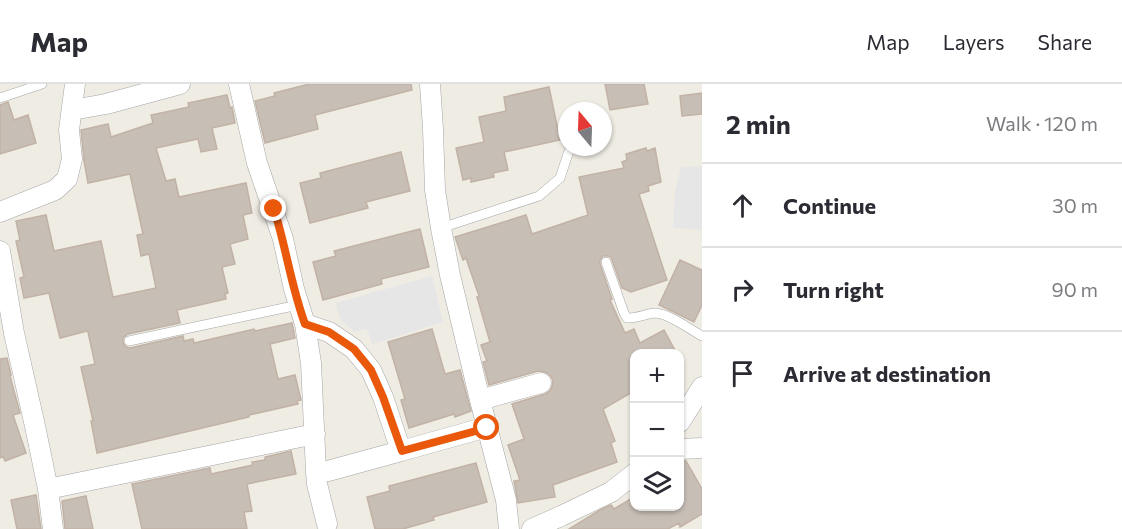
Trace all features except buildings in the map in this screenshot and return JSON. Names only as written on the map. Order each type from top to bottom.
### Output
[{"type":"street","points":[[0,212],[55,190],[67,179],[72,159],[69,130],[75,84]]},
{"type":"street","points":[[72,110],[106,104],[180,84]]},
{"type":"street","points":[[239,84],[257,163],[283,239],[312,363],[317,484],[327,524]]},
{"type":"street","points":[[430,84],[434,129],[435,190],[441,228],[450,275],[506,500],[508,529]]},
{"type":"street","points":[[0,251],[14,333],[48,489],[53,529]]},
{"type":"street","points":[[301,314],[354,349],[371,370],[402,451]]},
{"type":"street","points":[[480,400],[541,383]]},
{"type":"street","points":[[684,416],[702,387]]},
{"type":"street","points":[[316,472],[328,471],[487,428]]},
{"type":"street","points":[[48,489],[315,434]]},
{"type":"street","points":[[684,449],[702,448]]},
{"type":"street","points":[[532,529],[611,492],[630,477]]},
{"type":"lane","points":[[0,98],[42,84]]},
{"type":"lane","points":[[441,228],[539,196],[560,178],[567,156]]},
{"type":"lane","points":[[606,262],[627,318],[655,313],[664,315],[702,336]]},
{"type":"lane","points":[[129,341],[301,314]]},
{"type":"shaded area","points":[[702,164],[702,230],[673,228],[675,192],[681,167],[701,166]]},
{"type":"shaded area","points":[[432,276],[443,322],[372,344],[368,331],[364,329],[354,332],[339,318],[336,303]]},
{"type":"route","points":[[274,209],[298,305],[305,324],[329,332],[354,349],[371,370],[402,451],[487,428]]}]
